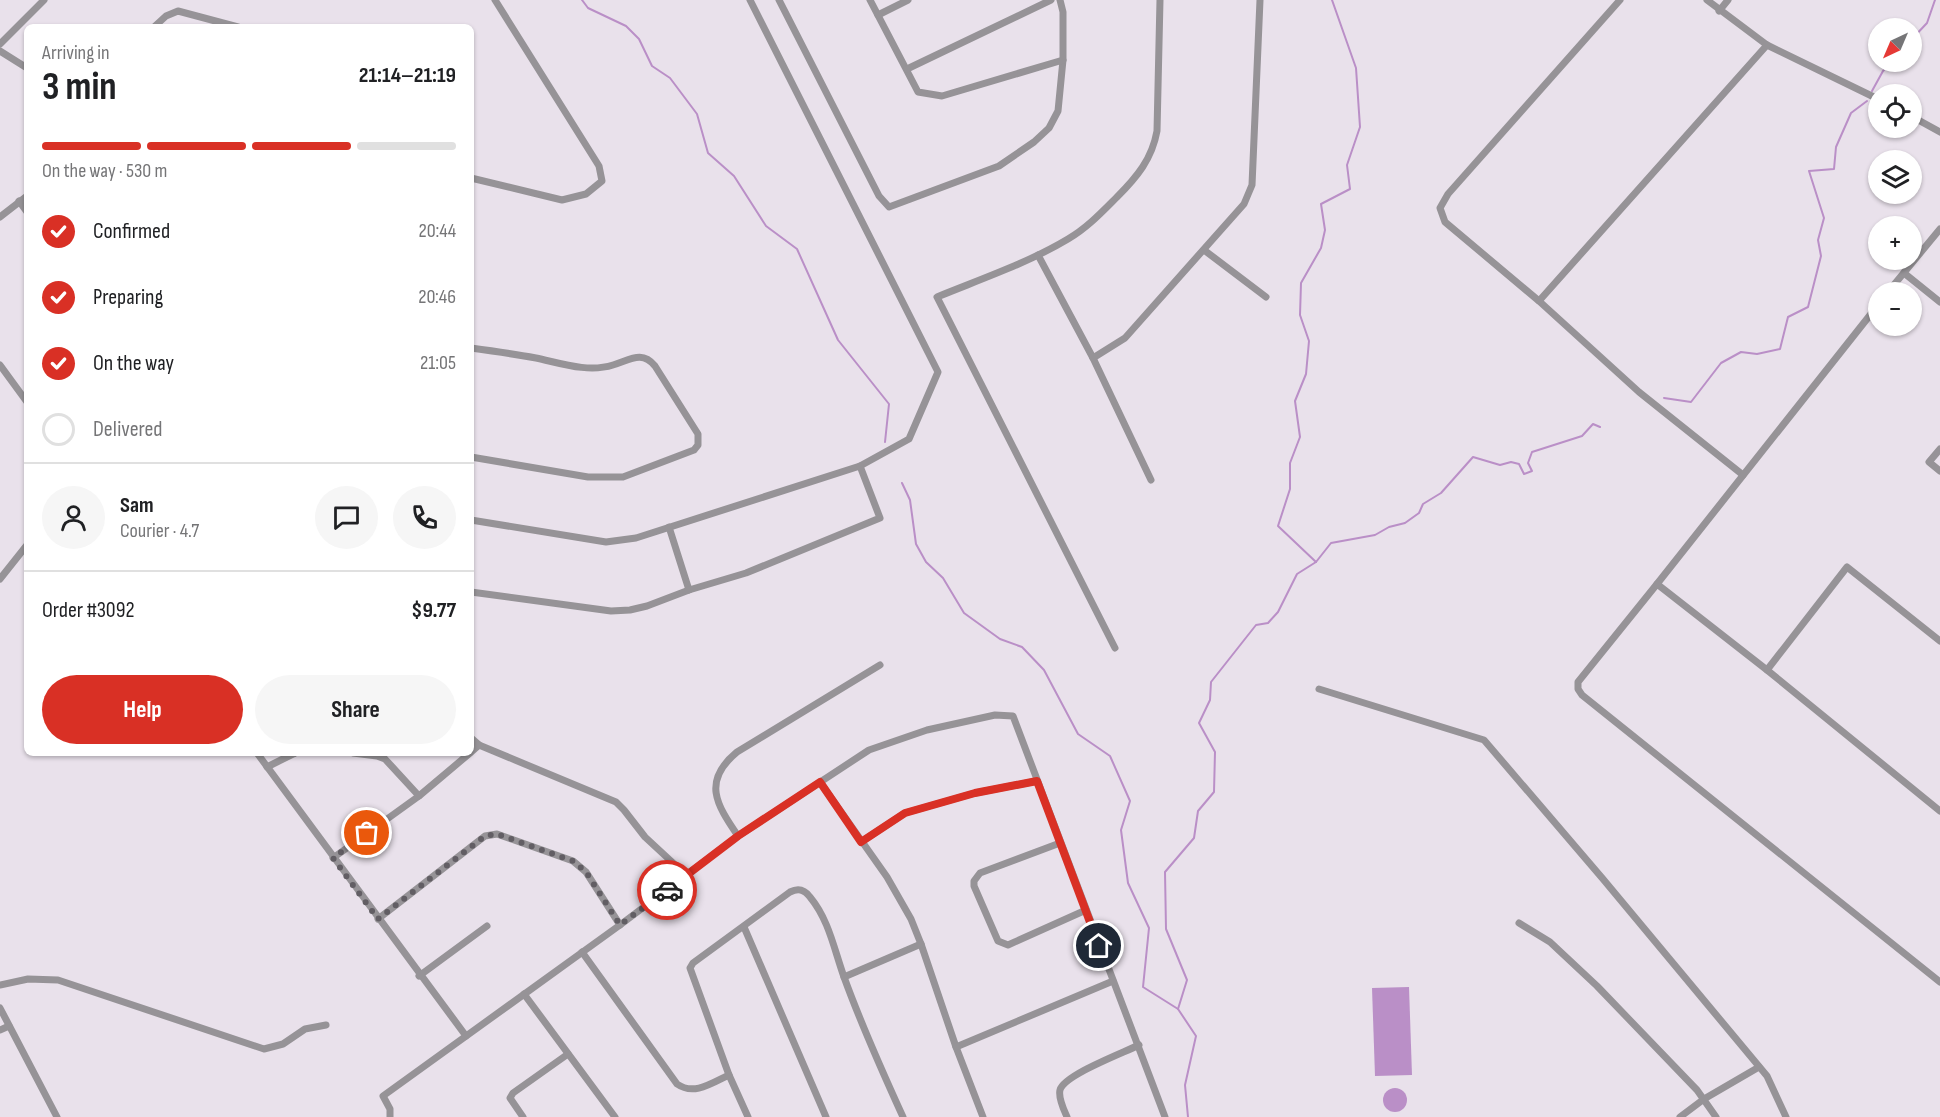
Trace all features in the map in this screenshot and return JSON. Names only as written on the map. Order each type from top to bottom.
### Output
[{"type":"street","points":[[0,44],[44,0]]},
{"type":"street","points":[[474,179],[562,200],[586,194],[602,182],[599,166],[495,0]]},
{"type":"street","points":[[474,520],[606,542],[636,538],[860,466],[909,439],[938,372],[750,0]]},
{"type":"street","points":[[779,0],[879,196],[889,207],[999,165],[1034,142],[1048,128],[1058,111],[1063,60],[1063,12],[1060,0]]},
{"type":"street","points":[[870,0],[918,92],[942,96],[1063,60]]},
{"type":"street","points":[[878,15],[908,0]]},
{"type":"street","points":[[907,69],[1051,0]]},
{"type":"street","points":[[1115,648],[937,297],[1038,255],[1070,238],[1094,220],[1131,183],[1146,164],[1154,148],[1157,131],[1160,0]]},
{"type":"street","points":[[1092,358],[1125,338],[1244,204],[1252,185],[1260,0]]},
{"type":"street","points":[[1620,0],[1448,194],[1440,208],[1445,222],[1539,301],[1639,392],[1743,475]]},
{"type":"street","points":[[1707,0],[1767,45],[1868,94]]},
{"type":"street","points":[[1719,10],[1728,0]]},
{"type":"street","points":[[157,24],[166,16],[178,11],[227,24]]},
{"type":"street","points":[[1539,301],[1767,45]]},
{"type":"street","points":[[0,51],[24,67]]},
{"type":"street","points":[[1922,122],[1940,132]]},
{"type":"street","points":[[0,217],[24,198]]},
{"type":"street","points":[[20,201],[24,207]]},
{"type":"street","points":[[1896,282],[1940,229]]},
{"type":"street","points":[[1204,250],[1266,297]]},
{"type":"street","points":[[1038,255],[1092,358],[1151,480]]},
{"type":"street","points":[[1904,273],[1940,302]]},
{"type":"street","points":[[1868,318],[1578,682],[1578,689],[1582,695],[1940,982]]},
{"type":"street","points":[[474,348],[579,367],[607,367],[641,356],[647,358],[655,366],[698,434],[699,440],[694,450],[623,477],[612,478],[588,477],[474,458]]},
{"type":"street","points":[[0,364],[24,398]]},
{"type":"street","points":[[1940,449],[1929,462],[1940,471]]},
{"type":"street","points":[[474,592],[611,611],[646,606],[746,573],[880,518],[860,466]]},
{"type":"street","points":[[669,527],[689,590]]},
{"type":"street","points":[[0,579],[24,549]]},
{"type":"street","points":[[1767,670],[1846,567],[1940,641]]},
{"type":"street","points":[[1657,584],[1940,811]]},
{"type":"street","points":[[738,836],[718,803],[716,776],[721,768],[737,752],[880,665]]},
{"type":"street","points":[[1319,689],[1484,740],[1604,879],[1760,1067],[1767,1076],[1786,1117]]},
{"type":"street","points":[[390,1117],[390,1109],[383,1096],[620,925],[738,836],[869,750],[927,730],[995,715],[1013,716],[1165,1117]]},
{"type":"street","points":[[474,741],[479,745],[616,802],[645,837],[686,875]]},
{"type":"street","points":[[474,749],[479,745]]},
{"type":"street","points":[[259,756],[419,976],[466,1036]]},
{"type":"street","points":[[267,767],[289,756]]},
{"type":"street","points":[[377,756],[385,759],[418,796]]},
{"type":"street","points":[[333,858],[418,796],[466,756]]},
{"type":"street","points":[[861,842],[905,813],[975,793],[1037,781]]},
{"type":"street","points":[[820,782],[897,893],[921,944],[982,1117]]},
{"type":"street","points":[[378,919],[485,836],[497,834],[579,865],[586,872],[620,925]]},
{"type":"street","points":[[1060,843],[980,873],[974,880],[974,886],[998,941],[1003,945],[1008,945],[1086,910]]},
{"type":"street","points":[[748,1117],[729,1075],[690,968],[693,963],[796,889],[808,895],[826,923],[880,1068],[903,1117]]},
{"type":"street","points":[[1519,923],[1550,942],[1641,1031],[1704,1099],[1716,1117]]},
{"type":"street","points":[[419,976],[487,926]]},
{"type":"street","points":[[744,927],[826,1117]]},
{"type":"street","points":[[844,976],[921,944]]},
{"type":"street","points":[[582,952],[677,1084],[683,1089],[695,1090],[729,1075]]},
{"type":"street","points":[[0,985],[28,979],[58,980],[264,1049],[283,1044],[305,1029],[326,1026]]},
{"type":"street","points":[[956,1047],[1113,981]]},
{"type":"street","points":[[524,994],[615,1117]]},
{"type":"street","points":[[0,1008],[57,1117]]},
{"type":"street","points":[[0,1030],[9,1026]]},
{"type":"street","points":[[1067,1117],[1059,1095],[1069,1078],[1139,1045]]},
{"type":"street","points":[[523,1117],[510,1098],[513,1093],[568,1054]]},
{"type":"street","points":[[1680,1117],[1704,1099],[1760,1067]]},
{"type":"shaded area","points":[[1409,987],[1412,1075],[1375,1076],[1372,988]]},
{"type":"shaded area","points":[[1395,1088],[1404,1091],[1407,1100],[1404,1109],[1395,1112],[1386,1109],[1383,1100],[1386,1091]]},
{"type":"waterway","points":[[582,0],[588,8],[626,26],[639,39],[652,66],[670,78],[697,114],[708,153],[734,176],[766,226],[797,249],[838,340],[889,404],[885,442]]},
{"type":"waterway","points":[[1316,562],[1278,526],[1290,489],[1290,463],[1300,437],[1295,401],[1306,374],[1309,341],[1300,315],[1301,283],[1321,248],[1325,230],[1321,204],[1350,189],[1347,165],[1360,127],[1356,68],[1332,0]]},
{"type":"waterway","points":[[1922,28],[1927,23],[1935,0]]},
{"type":"waterway","points":[[1876,84],[1882,72]]},
{"type":"waterway","points":[[1664,398],[1691,402],[1721,363],[1741,352],[1757,354],[1780,349],[1788,317],[1808,307],[1821,256],[1818,240],[1824,218],[1809,171],[1834,169],[1836,147],[1851,113],[1867,101]]},
{"type":"waterway","points":[[1188,1117],[1185,1085],[1196,1036],[1178,1009],[1187,980],[1166,929],[1165,872],[1194,838],[1198,811],[1214,792],[1215,752],[1199,723],[1210,700],[1211,682],[1256,625],[1268,623],[1278,612],[1297,574],[1316,562],[1331,543],[1375,535],[1389,527],[1405,523],[1419,513],[1423,504],[1441,493],[1473,457],[1500,465],[1511,462],[1519,464],[1524,474],[1532,471],[1528,463],[1532,452],[1582,436],[1593,424],[1600,427]]},
{"type":"waterway","points":[[902,483],[910,500],[916,544],[926,562],[943,578],[964,613],[1000,639],[1022,647],[1044,670],[1078,734],[1110,756],[1130,801],[1121,830],[1128,883],[1149,928],[1143,987],[1178,1009]]},
{"type":"way so far","points":[[367,833],[333,858],[378,919],[485,836],[491,834],[497,834],[579,865],[586,872],[620,925],[667,890]]},
{"type":"route","points":[[667,890],[738,836],[820,782],[861,842],[905,813],[975,793],[1037,781],[1099,946]]}]
